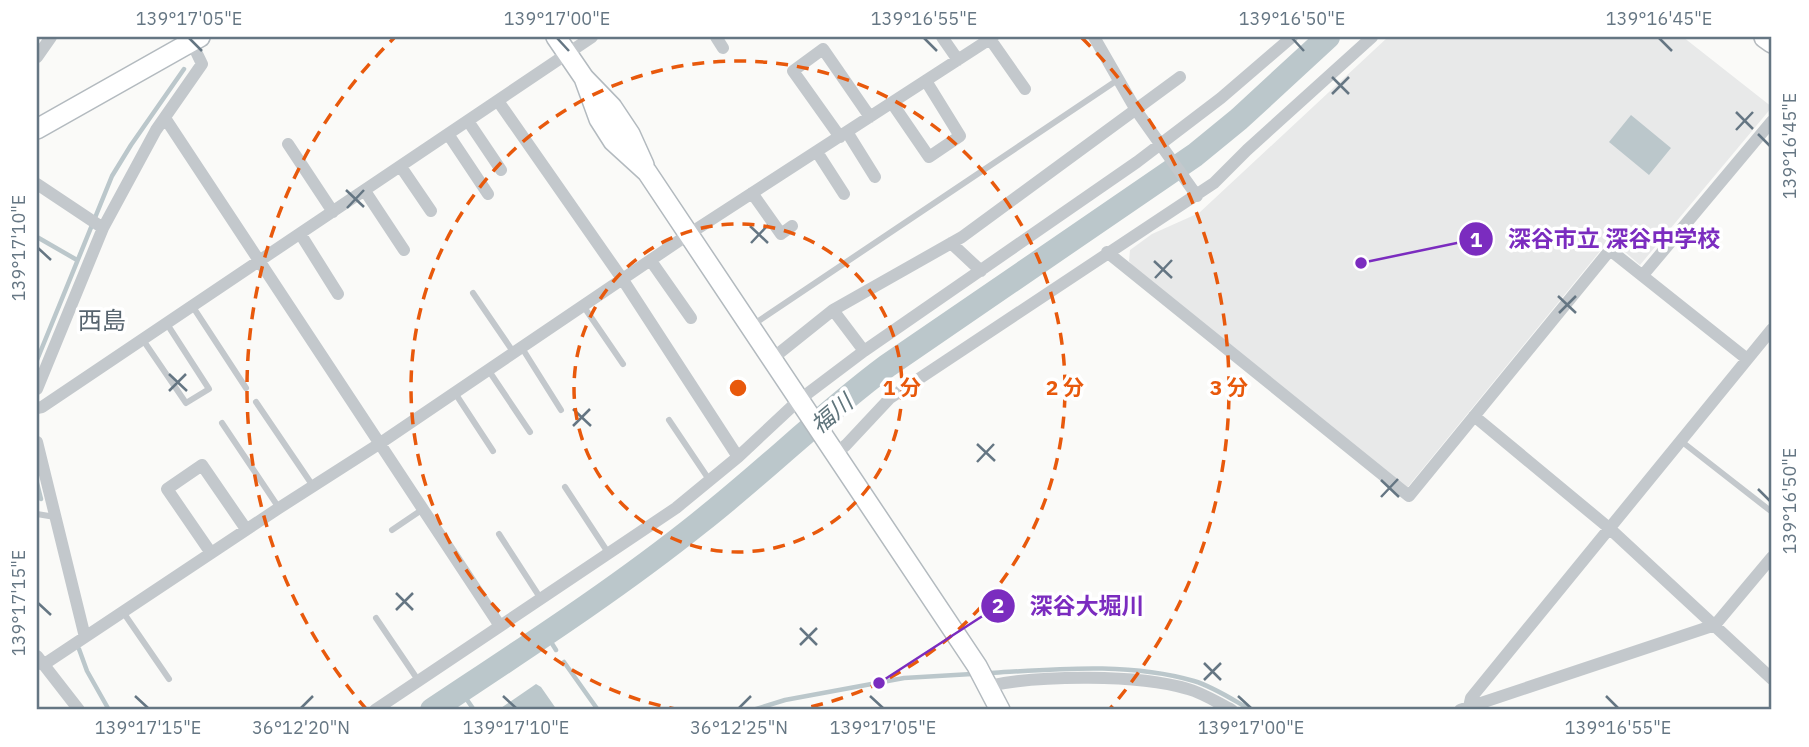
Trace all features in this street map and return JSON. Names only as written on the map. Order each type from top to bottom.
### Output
[{"type":"main road","points":[[1765,37],[1772,42]]},
{"type":"street","points":[[37,57],[51,37]]},
{"type":"street","points":[[556,37],[584,78],[599,119],[613,141],[647,172],[988,686],[1000,710]]},
{"type":"street","points":[[37,408],[144,340],[592,37]]},
{"type":"street","points":[[942,37],[958,60]]},
{"type":"street","points":[[1094,37],[1136,110],[1195,192]]},
{"type":"street","points":[[375,710],[676,508],[864,351],[1162,146],[1292,37]]},
{"type":"street","points":[[832,449],[846,445],[890,398],[1195,192],[1214,183],[1371,37]]},
{"type":"street","points":[[79,710],[40,660],[85,638],[246,529],[489,371],[689,234],[992,38],[1025,89]]},
{"type":"street","points":[[37,129],[193,39],[202,64],[165,118],[103,228],[37,389]]},
{"type":"street","points":[[870,117],[823,49],[793,71],[875,177]]},
{"type":"street","points":[[772,358],[833,310],[951,243],[1181,78]]},
{"type":"street","points":[[892,103],[929,157],[960,136],[926,81]]},
{"type":"street","points":[[498,101],[623,281],[738,457]]},
{"type":"street","points":[[165,118],[500,626]]},
{"type":"street","points":[[468,121],[501,170]]},
{"type":"street","points":[[1643,275],[1772,121]]},
{"type":"street","points":[[448,134],[488,194]]},
{"type":"street","points":[[288,144],[333,212]]},
{"type":"street","points":[[817,152],[844,194]]},
{"type":"street","points":[[401,167],[431,211]]},
{"type":"street","points":[[37,184],[103,228]]},
{"type":"street","points":[[365,191],[404,250]]},
{"type":"street","points":[[752,193],[781,234],[792,226]]},
{"type":"street","points":[[301,235],[338,294]]},
{"type":"street","points":[[951,243],[981,271]]},
{"type":"street","points":[[1107,252],[1409,496],[1610,250],[1747,359]]},
{"type":"street","points":[[651,261],[691,318]]},
{"type":"street","points":[[833,310],[864,351]]},
{"type":"street","points":[[1465,709],[1471,698],[1772,329]]},
{"type":"street","points":[[1474,416],[1609,528],[1772,679]]},
{"type":"street","points":[[37,442],[85,638]]},
{"type":"street","points":[[211,553],[167,489],[202,465],[246,529]]},
{"type":"street","points":[[1465,709],[1715,625],[1772,557]]},
{"type":"street","points":[[988,686],[1021,681],[1094,679],[1166,683],[1191,689],[1232,710]]},
{"type":"lane","points":[[750,326],[1119,79]]},
{"type":"lane","points":[[473,293],[562,410]]},
{"type":"lane","points":[[193,307],[246,388]]},
{"type":"lane","points":[[584,307],[623,364]]},
{"type":"lane","points":[[144,340],[186,403],[209,389],[167,324]]},
{"type":"lane","points":[[489,371],[530,432]]},
{"type":"lane","points":[[455,393],[493,451]]},
{"type":"lane","points":[[256,402],[313,486]]},
{"type":"lane","points":[[669,420],[710,481]]},
{"type":"lane","points":[[222,423],[279,508]]},
{"type":"lane","points":[[1681,441],[1772,512]]},
{"type":"lane","points":[[565,487],[609,554]]},
{"type":"lane","points":[[392,530],[423,509]]},
{"type":"lane","points":[[37,514],[55,517]]},
{"type":"lane","points":[[499,534],[541,599]]},
{"type":"lane","points":[[123,612],[169,679]]},
{"type":"lane","points":[[376,618],[418,680]]},
{"type":"shaded area","points":[[1388,37],[1683,37],[1772,107],[1640,265],[1610,239],[1407,488],[1137,271],[1129,261],[1130,250],[1152,234],[1199,213]]},
{"type":"shaded area","points":[[1631,115],[1671,148],[1649,175],[1609,142]]},
{"type":"shaded area","points":[[536,684],[557,710],[498,710]]},
{"type":"waterway","name":"福川","points":[[432,710],[667,548],[887,366],[1195,155],[1239,119],[1328,37]]},
{"type":"waterway","points":[[37,360],[112,176],[184,69]]},
{"type":"waterway","points":[[37,237],[77,260]]},
{"type":"waterway","points":[[37,483],[41,499]]},
{"type":"waterway","points":[[546,634],[556,650]]},
{"type":"waterway","points":[[79,649],[87,671],[109,710]]},
{"type":"waterway","points":[[564,662],[598,710]]},
{"type":"waterway","points":[[991,673],[1093,668],[1144,671],[1194,681],[1251,710]]},
{"type":"waterway","points":[[753,710],[785,700],[904,678],[972,674]]},
{"type":"waterway","points":[[461,691],[474,710]]},
{"type":"place","name":"深谷市立 深谷中学校","points":[[1361,263]]},
{"type":"place","name":"深谷大堀川","points":[[879,683]]},
{"type":"district","name":"西島","points":[[102,320]]}]
